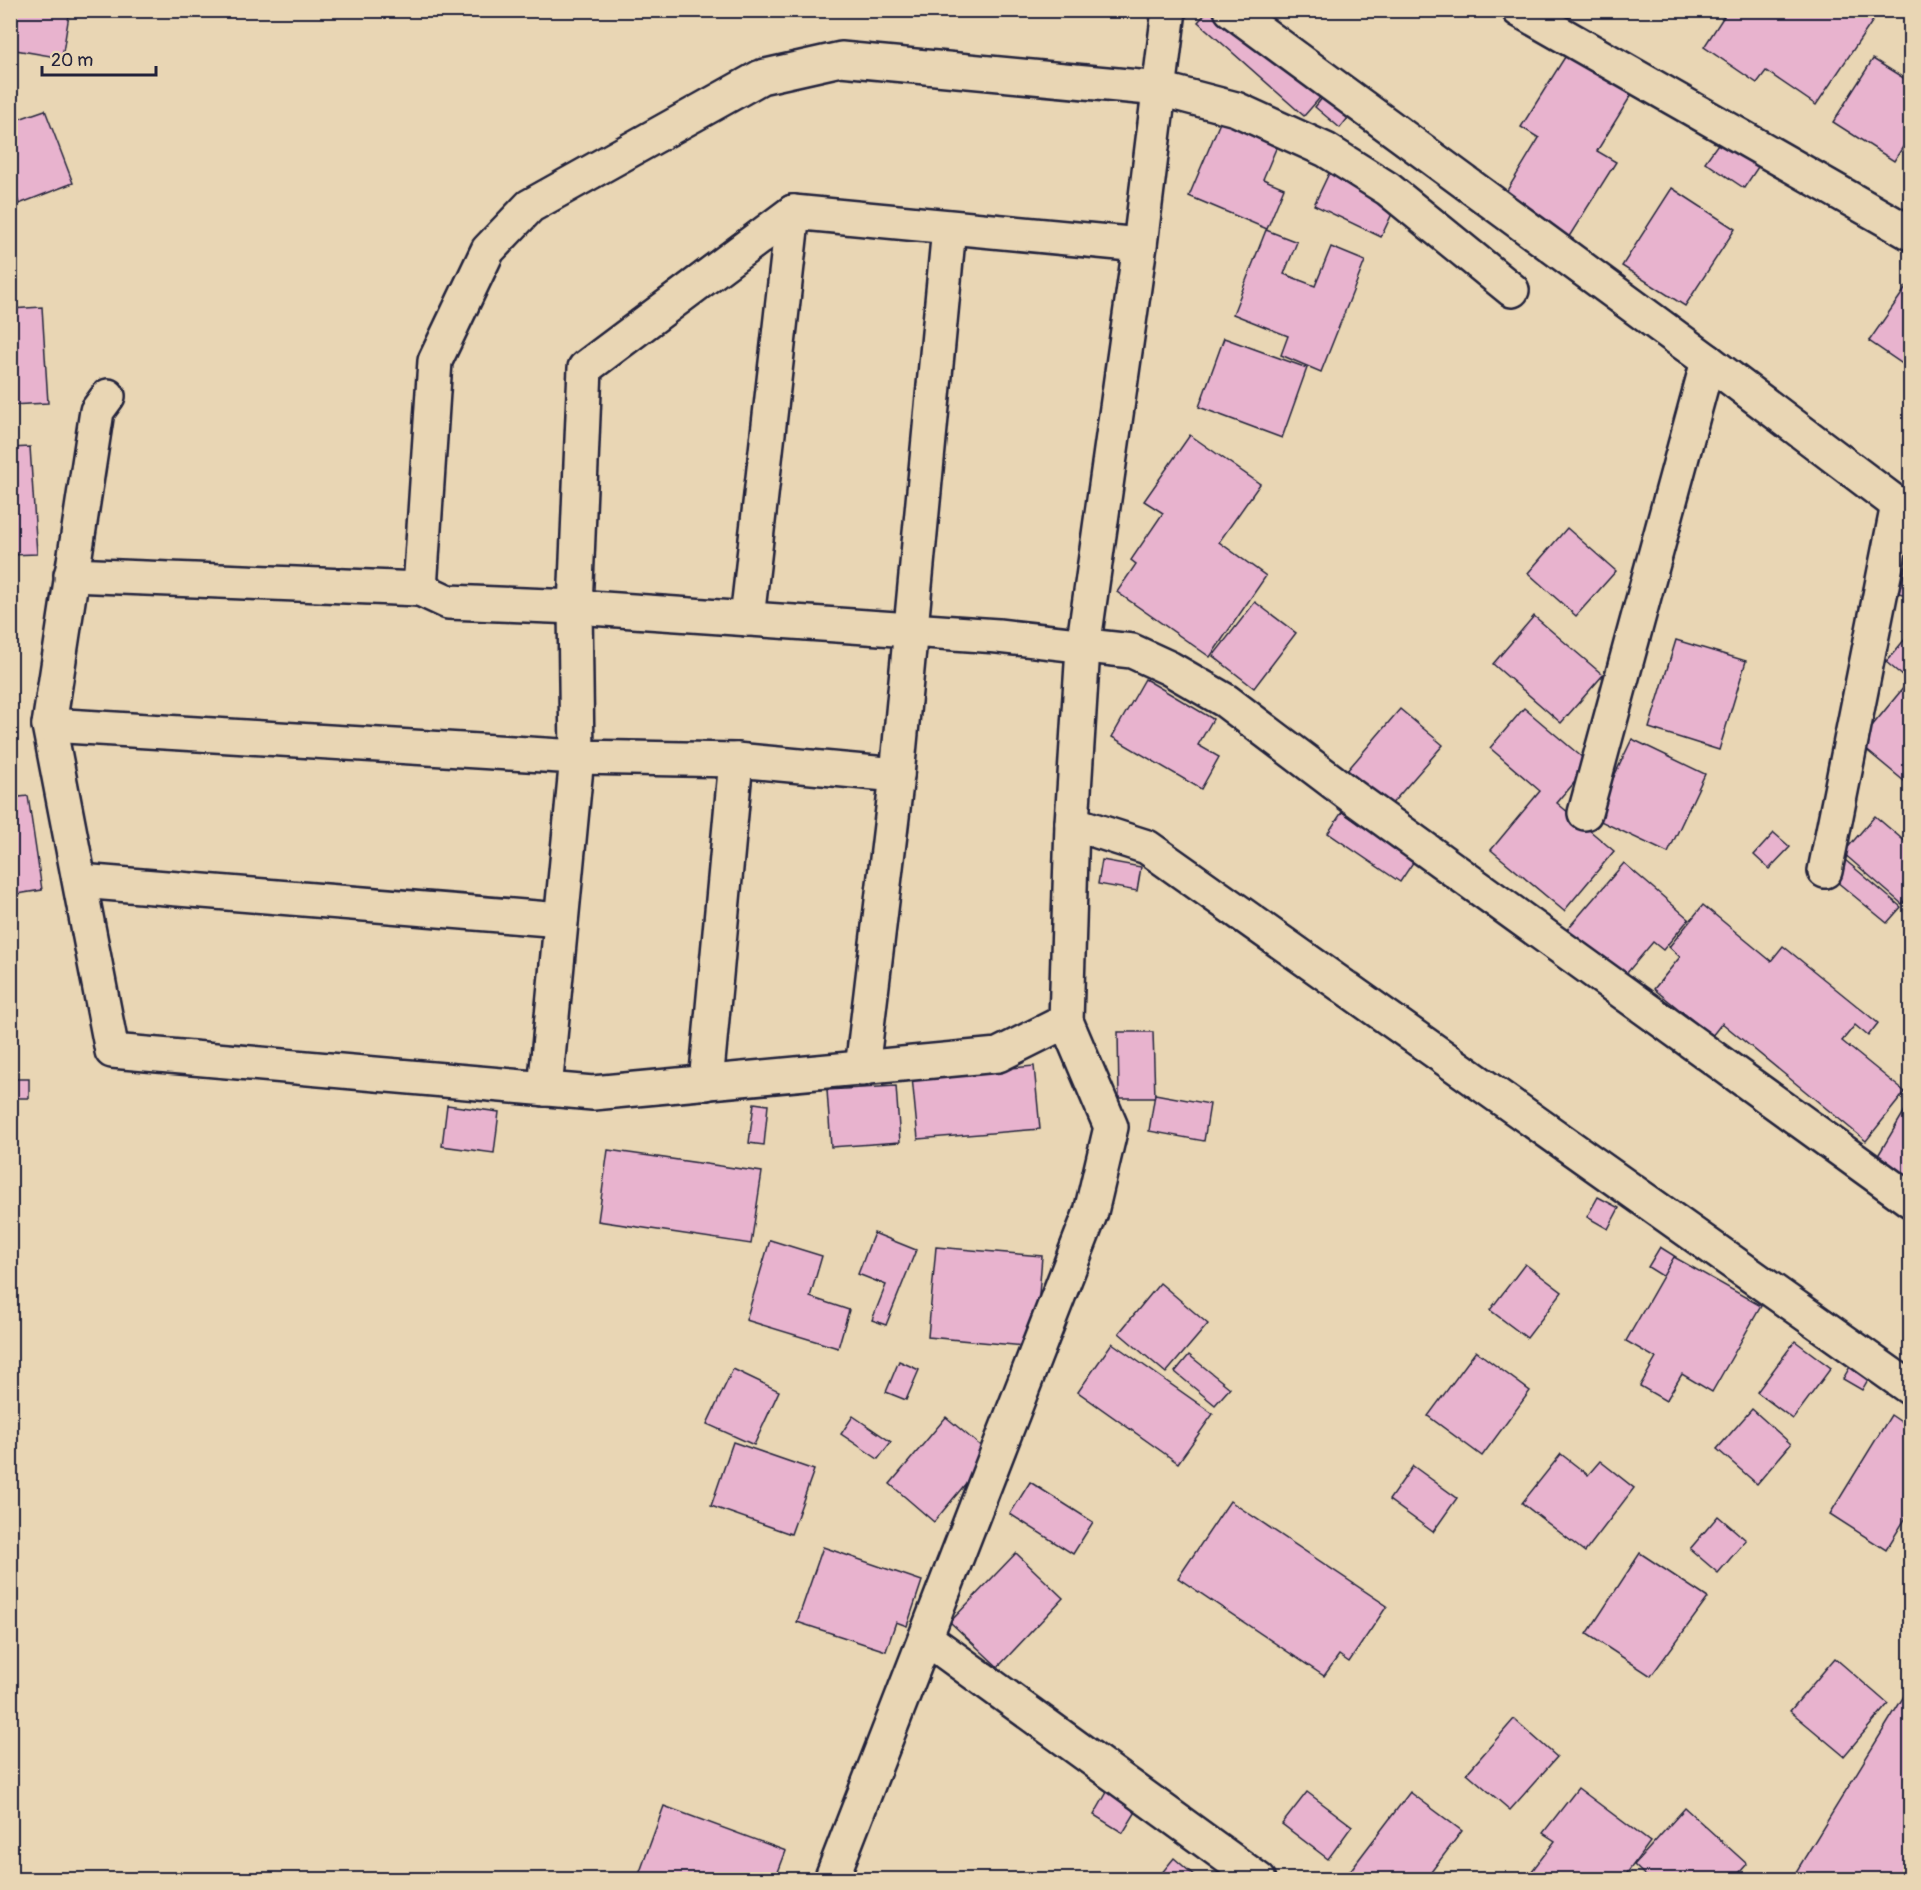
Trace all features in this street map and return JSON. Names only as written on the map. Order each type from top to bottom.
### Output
[{"type":"street","points":[[831,1880],[1090,1212],[1111,1127],[1066,1021],[1072,823],[1083,648],[1140,245],[1169,10]]},
{"type":"street","points":[[1231,10],[1708,361],[1904,510],[1825,871]]},
{"type":"street","points":[[1519,10],[1911,233]]},
{"type":"street","points":[[420,589],[435,362],[488,250],[530,206],[761,77],[841,59],[1160,89],[1236,109],[1326,150],[1388,189],[1512,290]]},
{"type":"street","points":[[545,1089],[577,757],[575,607],[585,368],[793,212],[1140,245]]},
{"type":"street","points":[[747,619],[793,212]]},
{"type":"street","points":[[862,1068],[897,775],[949,228]]},
{"type":"street","points":[[1585,813],[1708,361]]},
{"type":"street","points":[[108,396],[97,411],[49,725],[112,1051],[593,1094],[998,1055],[1066,1021]]},
{"type":"street","points":[[71,575],[420,589],[448,602],[575,607],[998,636],[1083,648],[1132,651],[1169,668],[1226,701],[1362,804],[1911,1200]]},
{"type":"street","points":[[49,725],[577,757],[736,760],[897,775]]},
{"type":"street","points":[[706,1083],[736,760]]},
{"type":"street","points":[[1072,823],[1147,847],[1911,1388]]},
{"type":"street","points":[[80,881],[561,920]]},
{"type":"street","points":[[926,1638],[1259,1880]]},
{"type":"building","points":[[10,10],[45,10],[69,15],[62,58],[10,49]]},
{"type":"building","points":[[1209,10],[1230,10],[1324,93],[1304,116],[1198,22]]},
{"type":"building","points":[[1728,10],[1861,10],[1874,19],[1816,105],[1766,71],[1757,83],[1704,47]]},
{"type":"building","points":[[1570,49],[1635,89],[1597,151],[1616,162],[1565,243],[1500,202],[1539,138],[1521,127]]},
{"type":"building","points":[[1873,59],[1910,82],[1910,136],[1894,161],[1833,122]]},
{"type":"building","points":[[1327,92],[1352,113],[1340,128],[1315,107]]},
{"type":"building","points":[[45,110],[73,183],[19,204],[16,194],[10,196],[10,122]]},
{"type":"building","points":[[1221,120],[1278,144],[1263,179],[1284,188],[1267,229],[1189,196]]},
{"type":"building","points":[[1720,141],[1758,167],[1744,188],[1705,162]]},
{"type":"building","points":[[1331,169],[1398,201],[1381,237],[1314,205]]},
{"type":"building","points":[[1672,188],[1735,229],[1685,306],[1622,266]]},
{"type":"building","points":[[1266,230],[1297,242],[1284,274],[1315,286],[1331,247],[1365,261],[1321,372],[1281,355],[1288,336],[1233,314]]},
{"type":"building","points":[[1910,282],[1910,369],[1869,341]]},
{"type":"building","points":[[42,307],[48,403],[10,405],[10,309]]},
{"type":"building","points":[[1224,338],[1307,368],[1282,438],[1199,407]]},
{"type":"building","points":[[1190,435],[1260,484],[1219,542],[1266,576],[1210,657],[1117,592],[1136,564],[1131,560],[1163,513],[1144,501]]},
{"type":"building","points":[[30,447],[37,554],[10,555],[10,448]]},
{"type":"building","points":[[1567,528],[1616,571],[1576,616],[1528,573]]},
{"type":"building","points":[[1910,551],[1910,596],[1899,593]]},
{"type":"building","points":[[1255,602],[1296,633],[1254,688],[1213,656]]},
{"type":"building","points":[[1534,616],[1603,675],[1561,723],[1493,664]]},
{"type":"building","points":[[1910,633],[1910,786],[1858,743],[1909,681],[1886,662]]},
{"type":"building","points":[[1676,640],[1746,661],[1719,750],[1649,728]]},
{"type":"building","points":[[1145,679],[1213,719],[1198,745],[1219,757],[1201,789],[1112,737]]},
{"type":"building","points":[[1524,708],[1590,764],[1557,803],[1614,851],[1564,911],[1491,850],[1540,791],[1490,748]]},
{"type":"building","points":[[1400,709],[1443,745],[1382,815],[1340,779]]},
{"type":"building","points":[[1632,739],[1705,774],[1668,853],[1594,818]]},
{"type":"building","points":[[28,796],[42,890],[10,895],[10,798]]},
{"type":"building","points":[[1342,812],[1414,861],[1400,882],[1328,833]]},
{"type":"building","points":[[1875,816],[1908,844],[1910,842],[1910,894],[1902,904],[1843,853]]},
{"type":"building","points":[[1774,833],[1790,847],[1769,869],[1754,855]]},
{"type":"building","points":[[1102,860],[1141,867],[1137,891],[1098,884]]},
{"type":"building","points":[[1845,860],[1901,907],[1887,923],[1831,877]]},
{"type":"building","points":[[1624,863],[1689,919],[1663,950],[1653,942],[1621,980],[1565,932]]},
{"type":"building","points":[[1703,905],[1771,961],[1783,946],[1878,1023],[1868,1036],[1855,1025],[1842,1041],[1905,1092],[1866,1141],[1722,1023],[1712,1036],[1654,989],[1680,957],[1669,947]]},
{"type":"building","points":[[1118,1032],[1153,1032],[1155,1098],[1119,1098]]},
{"type":"building","points":[[1034,1066],[1040,1129],[918,1139],[912,1077]]},
{"type":"building","points":[[10,1079],[29,1079],[29,1098],[10,1098]]},
{"type":"building","points":[[896,1086],[900,1142],[831,1147],[827,1090]]},
{"type":"building","points":[[1155,1094],[1210,1104],[1204,1141],[1149,1131]]},
{"type":"building","points":[[1910,1102],[1910,1180],[1876,1159]]},
{"type":"building","points":[[754,1103],[768,1105],[764,1145],[749,1143]]},
{"type":"building","points":[[447,1105],[499,1112],[494,1153],[442,1146]]},
{"type":"building","points":[[608,1150],[762,1172],[751,1244],[598,1221]]},
{"type":"building","points":[[1598,1197],[1619,1208],[1608,1229],[1587,1217]]},
{"type":"building","points":[[874,1233],[916,1250],[886,1325],[872,1320],[886,1285],[858,1274]]},
{"type":"building","points":[[770,1240],[822,1256],[810,1297],[849,1310],[838,1348],[746,1320]]},
{"type":"building","points":[[936,1247],[1042,1256],[1035,1347],[928,1337]]},
{"type":"building","points":[[1660,1247],[1676,1257],[1664,1277],[1648,1267]]},
{"type":"building","points":[[1674,1257],[1761,1306],[1712,1392],[1682,1374],[1666,1401],[1640,1386],[1656,1358],[1626,1341]]},
{"type":"building","points":[[1525,1264],[1562,1292],[1527,1338],[1490,1310]]},
{"type":"building","points":[[1160,1283],[1208,1324],[1166,1373],[1119,1333]]},
{"type":"building","points":[[1795,1341],[1831,1368],[1793,1419],[1757,1392]]},
{"type":"building","points":[[1112,1343],[1213,1414],[1178,1463],[1078,1392]]},
{"type":"building","points":[[1476,1351],[1530,1391],[1482,1456],[1428,1416]]},
{"type":"building","points":[[1189,1355],[1230,1388],[1215,1405],[1175,1372]]},
{"type":"building","points":[[899,1361],[919,1370],[906,1400],[886,1392]]},
{"type":"building","points":[[1851,1365],[1870,1376],[1862,1390],[1843,1379]]},
{"type":"building","points":[[733,1369],[779,1391],[754,1445],[707,1424]]},
{"type":"building","points":[[1752,1409],[1791,1444],[1757,1484],[1717,1449]]},
{"type":"building","points":[[1891,1415],[1910,1428],[1910,1511],[1886,1550],[1830,1514]]},
{"type":"building","points":[[853,1416],[891,1442],[878,1459],[841,1434]]},
{"type":"building","points":[[946,1417],[990,1454],[934,1522],[890,1484]]},
{"type":"building","points":[[733,1442],[814,1470],[791,1534],[711,1506]]},
{"type":"building","points":[[1561,1454],[1588,1475],[1600,1461],[1634,1488],[1585,1552],[1522,1503]]},
{"type":"building","points":[[1413,1466],[1457,1498],[1433,1532],[1389,1500]]},
{"type":"building","points":[[1030,1482],[1093,1522],[1073,1554],[1010,1514]]},
{"type":"building","points":[[1230,1501],[1387,1606],[1349,1662],[1339,1655],[1324,1676],[1178,1578]]},
{"type":"building","points":[[1718,1516],[1746,1540],[1718,1573],[1690,1549]]},
{"type":"building","points":[[823,1547],[922,1581],[907,1626],[896,1622],[886,1651],[797,1622]]},
{"type":"building","points":[[1016,1553],[1063,1598],[998,1667],[950,1622]]},
{"type":"building","points":[[1640,1553],[1708,1598],[1651,1676],[1587,1634]]},
{"type":"building","points":[[1835,1658],[1888,1704],[1844,1756],[1790,1711]]},
{"type":"building","points":[[1909,1688],[1910,1880],[1791,1880]]},
{"type":"building","points":[[1514,1719],[1557,1757],[1510,1810],[1467,1773]]},
{"type":"building","points":[[1110,1787],[1140,1805],[1123,1833],[1094,1815]]},
{"type":"building","points":[[1578,1788],[1650,1842],[1622,1880],[1525,1880],[1555,1841],[1543,1833]]},
{"type":"building","points":[[1307,1792],[1352,1826],[1328,1859],[1282,1824]]},
{"type":"building","points":[[1410,1792],[1462,1831],[1425,1880],[1361,1880],[1350,1871]]},
{"type":"building","points":[[664,1806],[786,1851],[775,1880],[637,1880]]},
{"type":"building","points":[[1685,1808],[1747,1864],[1733,1880],[1650,1880],[1634,1865]]},
{"type":"building","points":[[1174,1858],[1197,1878],[1196,1880],[1156,1880]]}]
